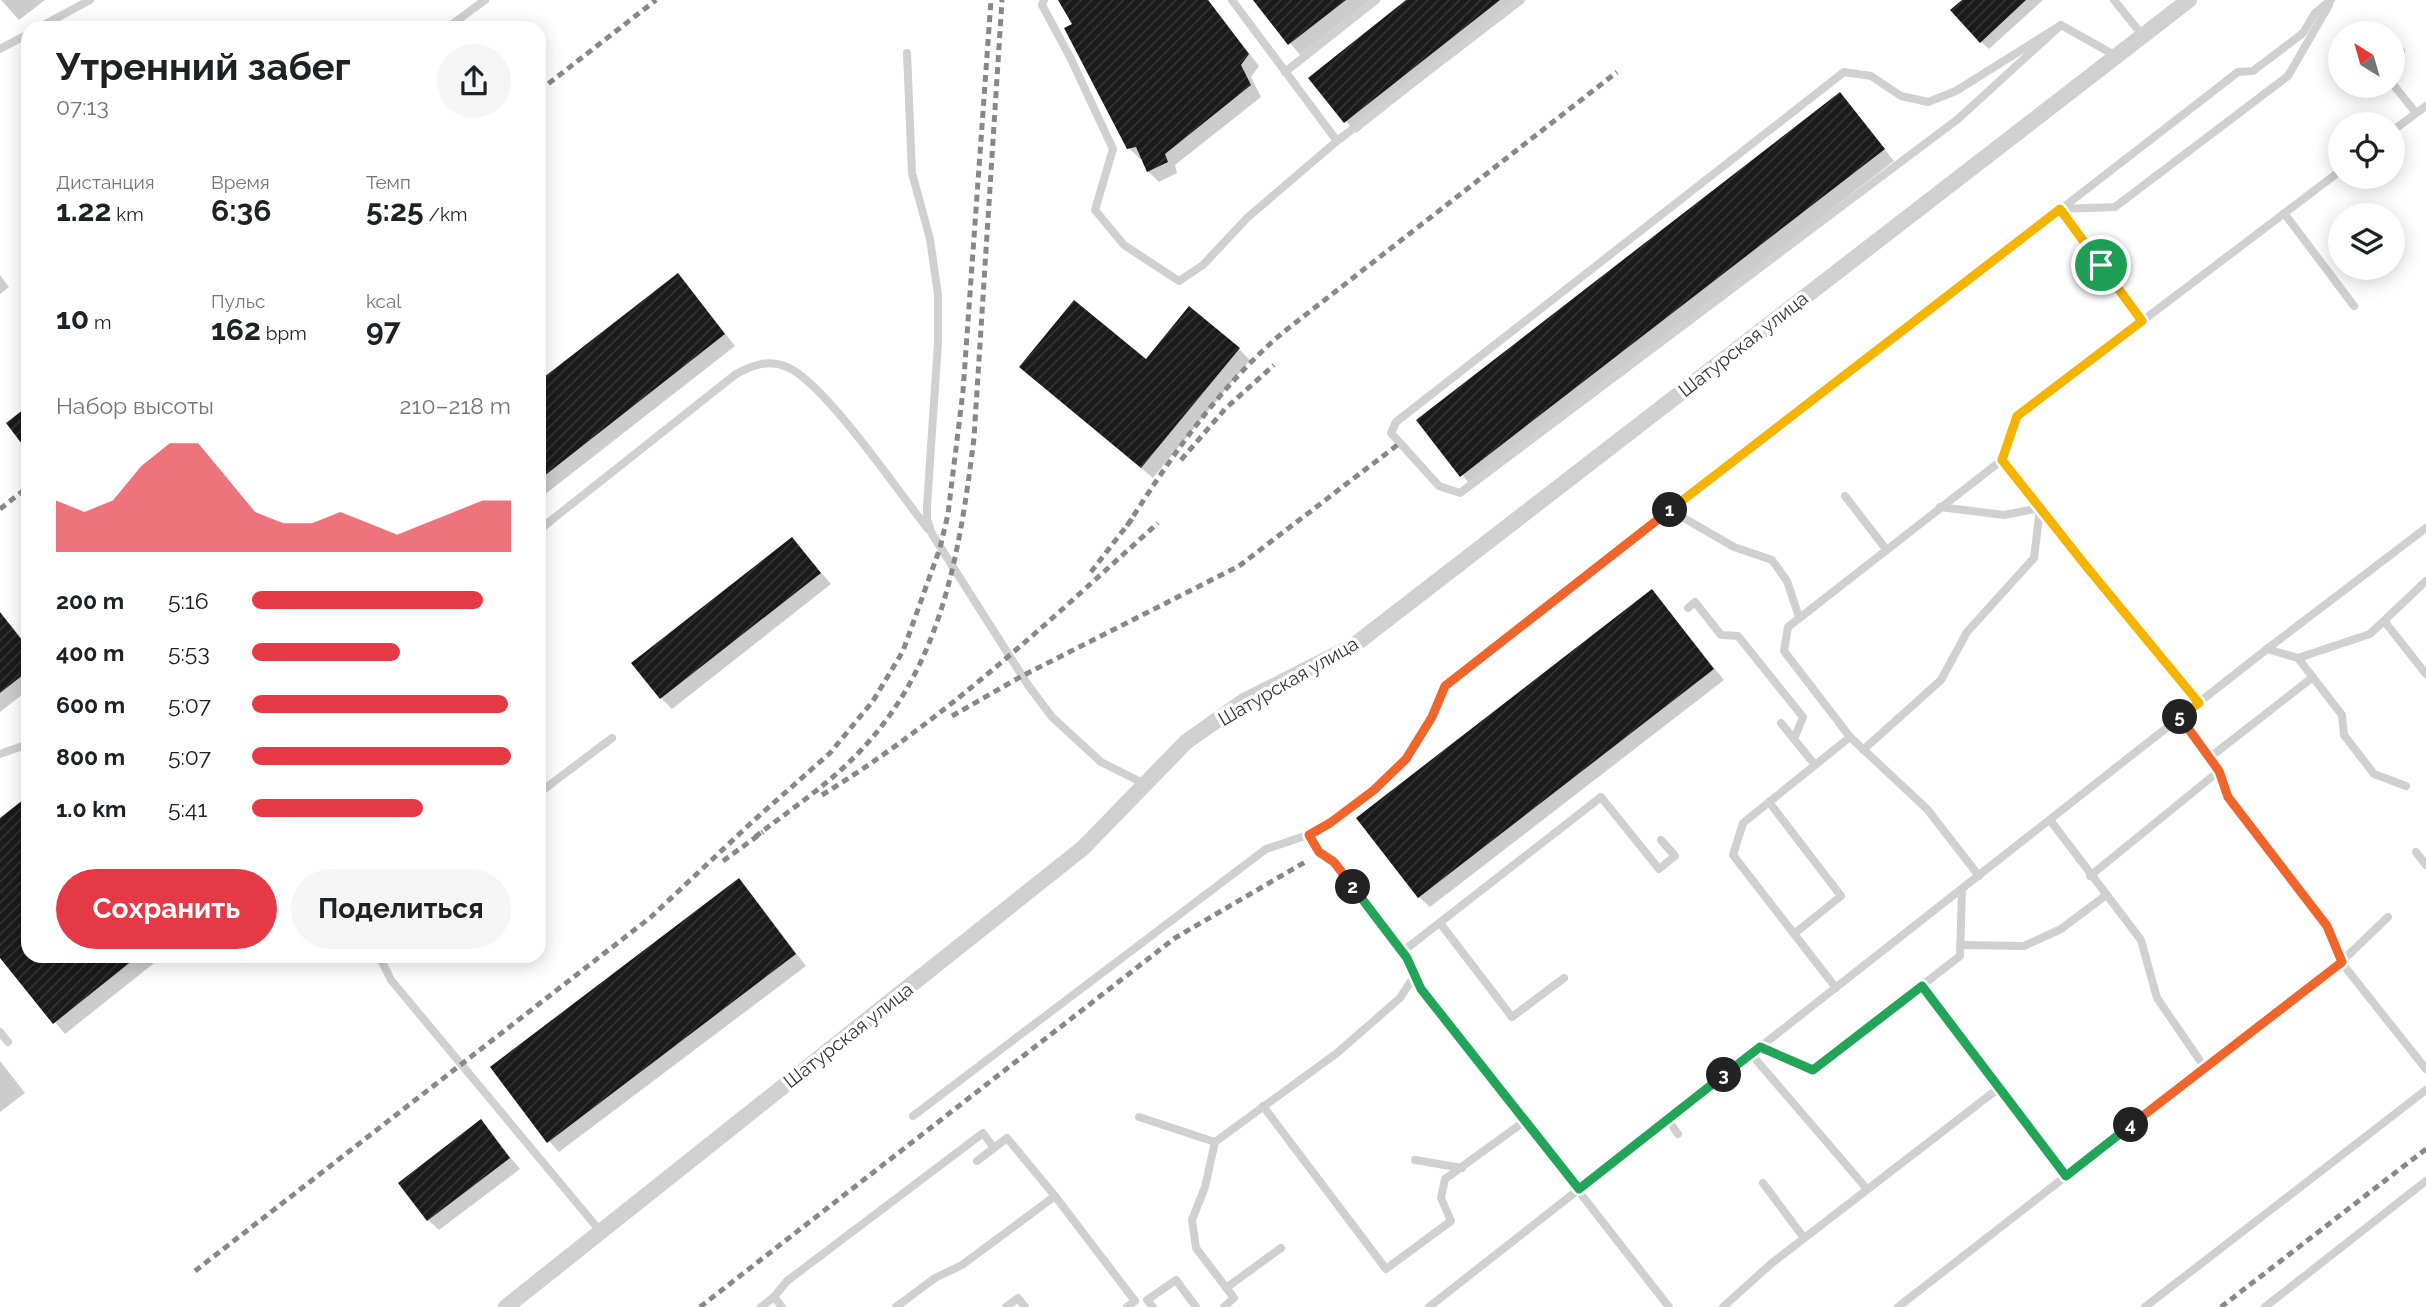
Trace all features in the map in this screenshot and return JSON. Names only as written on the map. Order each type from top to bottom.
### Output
[{"type":"street","name":"Шатурская улица","points":[[506,1307],[1083,848],[1186,742],[1244,701],[1353,646],[2189,0]]},
{"type":"lane","points":[[51,21],[90,0]]},
{"type":"lane","points":[[456,21],[485,0]]},
{"type":"lane","points":[[1044,0],[1042,5],[1070,57],[1113,149],[1096,210],[1124,245],[1179,281],[1203,265],[1247,218],[1337,141],[1521,0]]},
{"type":"lane","points":[[1232,0],[1337,141]]},
{"type":"lane","points":[[1285,72],[1376,0]]},
{"type":"lane","points":[[2114,0],[2143,36]]},
{"type":"lane","points":[[914,1116],[1266,849],[1323,828],[1374,790],[1406,759],[1432,717],[1445,686],[2238,72],[2253,71],[2303,33],[2315,13],[2331,0]]},
{"type":"lane","points":[[2060,209],[2115,207],[2288,76],[2331,0]]},
{"type":"lane","points":[[2061,25],[1958,119],[1460,493],[1439,486],[1391,433],[1396,422],[1844,72],[1871,76],[1901,96],[1928,102],[1956,91],[2061,25]]},
{"type":"lane","points":[[2061,25],[2116,56]]},
{"type":"lane","points":[[0,50],[21,38]]},
{"type":"lane","points":[[907,53],[912,173],[930,239],[938,295],[938,343],[927,506],[927,519],[932,534]]},
{"type":"lane","points":[[2404,98],[2416,114]]},
{"type":"lane","points":[[2405,122],[2426,106]]},
{"type":"lane","points":[[1979,876],[1927,809],[1850,737],[1784,651],[1788,626],[2002,460],[2017,416],[2328,180]]},
{"type":"lane","points":[[2060,209],[2142,321]]},
{"type":"lane","points":[[2284,214],[2354,306]]},
{"type":"lane","points":[[546,524],[736,374],[767,362],[785,367],[798,373],[842,418],[932,534],[1052,718],[1101,762],[1145,784]]},
{"type":"lane","points":[[2002,460],[2199,703]]},
{"type":"lane","points":[[1844,496],[1886,549]]},
{"type":"lane","points":[[1940,507],[2004,515],[2040,508]]},
{"type":"lane","points":[[1863,750],[1941,680],[1967,632],[2034,558],[2040,508]]},
{"type":"lane","points":[[1670,510],[1734,547],[1772,560],[1787,581],[1799,617]]},
{"type":"lane","points":[[1429,1307],[2267,649],[2426,528]]},
{"type":"lane","points":[[2298,659],[2370,634],[2426,581]]},
{"type":"lane","points":[[1688,608],[1695,602],[1721,635],[1738,636],[1803,717],[1794,739]]},
{"type":"lane","points":[[2385,622],[2426,674]]},
{"type":"lane","points":[[2267,649],[2298,659],[2342,715],[2344,735],[2374,774],[2406,786]]},
{"type":"lane","points":[[2209,758],[2313,677]]},
{"type":"lane","points":[[2179,718],[2219,771],[2228,797],[2327,926],[2342,962],[2426,1069]]},
{"type":"lane","points":[[1782,723],[1815,765]]},
{"type":"lane","points":[[546,788],[612,737]]},
{"type":"lane","points":[[1836,988],[1733,855],[1744,823],[1850,737]]},
{"type":"lane","points":[[0,754],[21,746]]},
{"type":"lane","points":[[2090,876],[2219,771]]},
{"type":"lane","points":[[1402,952],[1601,797],[1659,869],[1675,856],[1661,840]]},
{"type":"lane","points":[[1769,802],[1841,895],[1794,934]]},
{"type":"lane","points":[[2050,820],[2141,940],[2157,998],[2205,1068]]},
{"type":"lane","points":[[1309,835],[1319,852],[1334,862],[1402,952],[1421,989],[1670,1307]]},
{"type":"lane","points":[[2416,852],[2426,865]]},
{"type":"lane","points":[[1760,1047],[1813,1070],[1922,986],[1960,956],[1962,889]]},
{"type":"lane","points":[[1960,944],[2024,946],[2061,929],[2105,896]]},
{"type":"lane","points":[[1898,1307],[2342,962],[2388,917]]},
{"type":"lane","points":[[1440,923],[1512,1017],[1564,978]]},
{"type":"lane","points":[[382,963],[391,981],[600,1231]]},
{"type":"lane","points":[[1224,1307],[1234,1298],[1196,1248],[1192,1220],[1205,1187],[1215,1142],[1336,1053],[1400,998],[1415,975]]},
{"type":"lane","points":[[1922,986],[2066,1176]]},
{"type":"lane","points":[[0,1032],[8,1042]]},
{"type":"lane","points":[[1751,1054],[1867,1189]]},
{"type":"lane","points":[[1723,1307],[1804,1238],[1999,1088]]},
{"type":"lane","points":[[2145,1307],[2426,1090]]},
{"type":"lane","points":[[1263,1106],[1386,1269],[1451,1221],[1441,1198],[1445,1179],[1525,1121]]},
{"type":"lane","points":[[1139,1117],[1215,1142]]},
{"type":"lane","points":[[1668,1120],[1678,1134]]},
{"type":"lane","points":[[761,1307],[774,1297],[786,1281],[983,1133],[994,1148]]},
{"type":"lane","points":[[977,1161],[1007,1138],[1055,1196],[1131,1304],[1150,1304],[1176,1280],[1196,1307]]},
{"type":"lane","points":[[1415,1160],[1462,1167]]},
{"type":"lane","points":[[2265,1307],[2426,1181]]},
{"type":"lane","points":[[1763,1183],[1804,1238]]},
{"type":"lane","points":[[896,1307],[935,1278],[962,1265],[1055,1196]]},
{"type":"lane","points":[[1226,1288],[1281,1248]]},
{"type":"lane","points":[[774,1297],[782,1307]]},
{"type":"lane","points":[[1006,1307],[1018,1298],[1025,1307]]},
{"type":"building","points":[[1058,0],[1208,0],[1249,54],[1241,65],[1251,85],[1165,154],[1168,162],[1147,172],[1136,147],[1127,149],[1064,28],[1072,24]]},
{"type":"building","points":[[1253,0],[1346,0],[1288,45]]},
{"type":"building","points":[[1406,0],[1500,0],[1344,123],[1308,78]]},
{"type":"building","points":[[1962,0],[2026,0],[1980,43],[1950,10]]},
{"type":"building","points":[[1840,92],[1885,149],[1460,477],[1416,420]]},
{"type":"building","points":[[678,273],[725,334],[546,475],[546,376]]},
{"type":"building","points":[[1074,300],[1146,359],[1189,306],[1240,348],[1141,468],[1019,367]]},
{"type":"building","points":[[21,411],[21,443],[6,423]]},
{"type":"building","points":[[792,537],[821,573],[660,699],[631,663]]},
{"type":"building","points":[[1652,589],[1714,669],[1418,898],[1356,818]]},
{"type":"building","points":[[0,612],[21,639],[21,676],[0,693]]},
{"type":"building","points":[[21,802],[21,963],[129,963],[53,1024],[0,958],[0,818]]},
{"type":"building","points":[[739,878],[796,954],[547,1143],[490,1067]]},
{"type":"building","points":[[481,1119],[510,1158],[427,1221],[398,1183]]},
{"type":"railway","points":[[546,86],[656,0]]},
{"type":"railway","points":[[195,1271],[651,917],[830,753],[873,701],[903,651],[940,548],[948,514],[963,391],[991,0]]},
{"type":"railway","points":[[755,837],[837,773],[862,749],[889,716],[912,680],[943,603],[962,522],[974,438],[1002,0]]},
{"type":"railway","points":[[1127,526],[1197,424],[1258,355],[1281,334],[1617,72]]},
{"type":"railway","points":[[1181,460],[1225,409],[1274,365]]},
{"type":"railway","points":[[952,716],[1022,676],[1239,566],[1400,443]]},
{"type":"railway","points":[[0,509],[21,492]]},
{"type":"railway","points":[[1091,572],[1132,519]]},
{"type":"railway","points":[[822,795],[912,734],[954,701],[1037,632],[1158,523]]},
{"type":"railway","points":[[723,861],[763,832]]},
{"type":"railway","points":[[700,1307],[1175,938],[1305,862]]},
{"type":"railway","points":[[2221,1307],[2426,1149]]},
{"type":"route","points":[[2060,209],[2101,265],[2142,321],[2017,416],[2002,460],[2199,703],[2179,718],[2219,771],[2228,797],[2327,926],[2342,962],[2066,1176],[1922,986],[1813,1070],[1760,1047],[1579,1189],[1421,989],[1407,958],[1334,862],[1319,852],[1309,835],[1374,790],[1406,759],[1432,717],[1445,686],[2060,209]]}]
